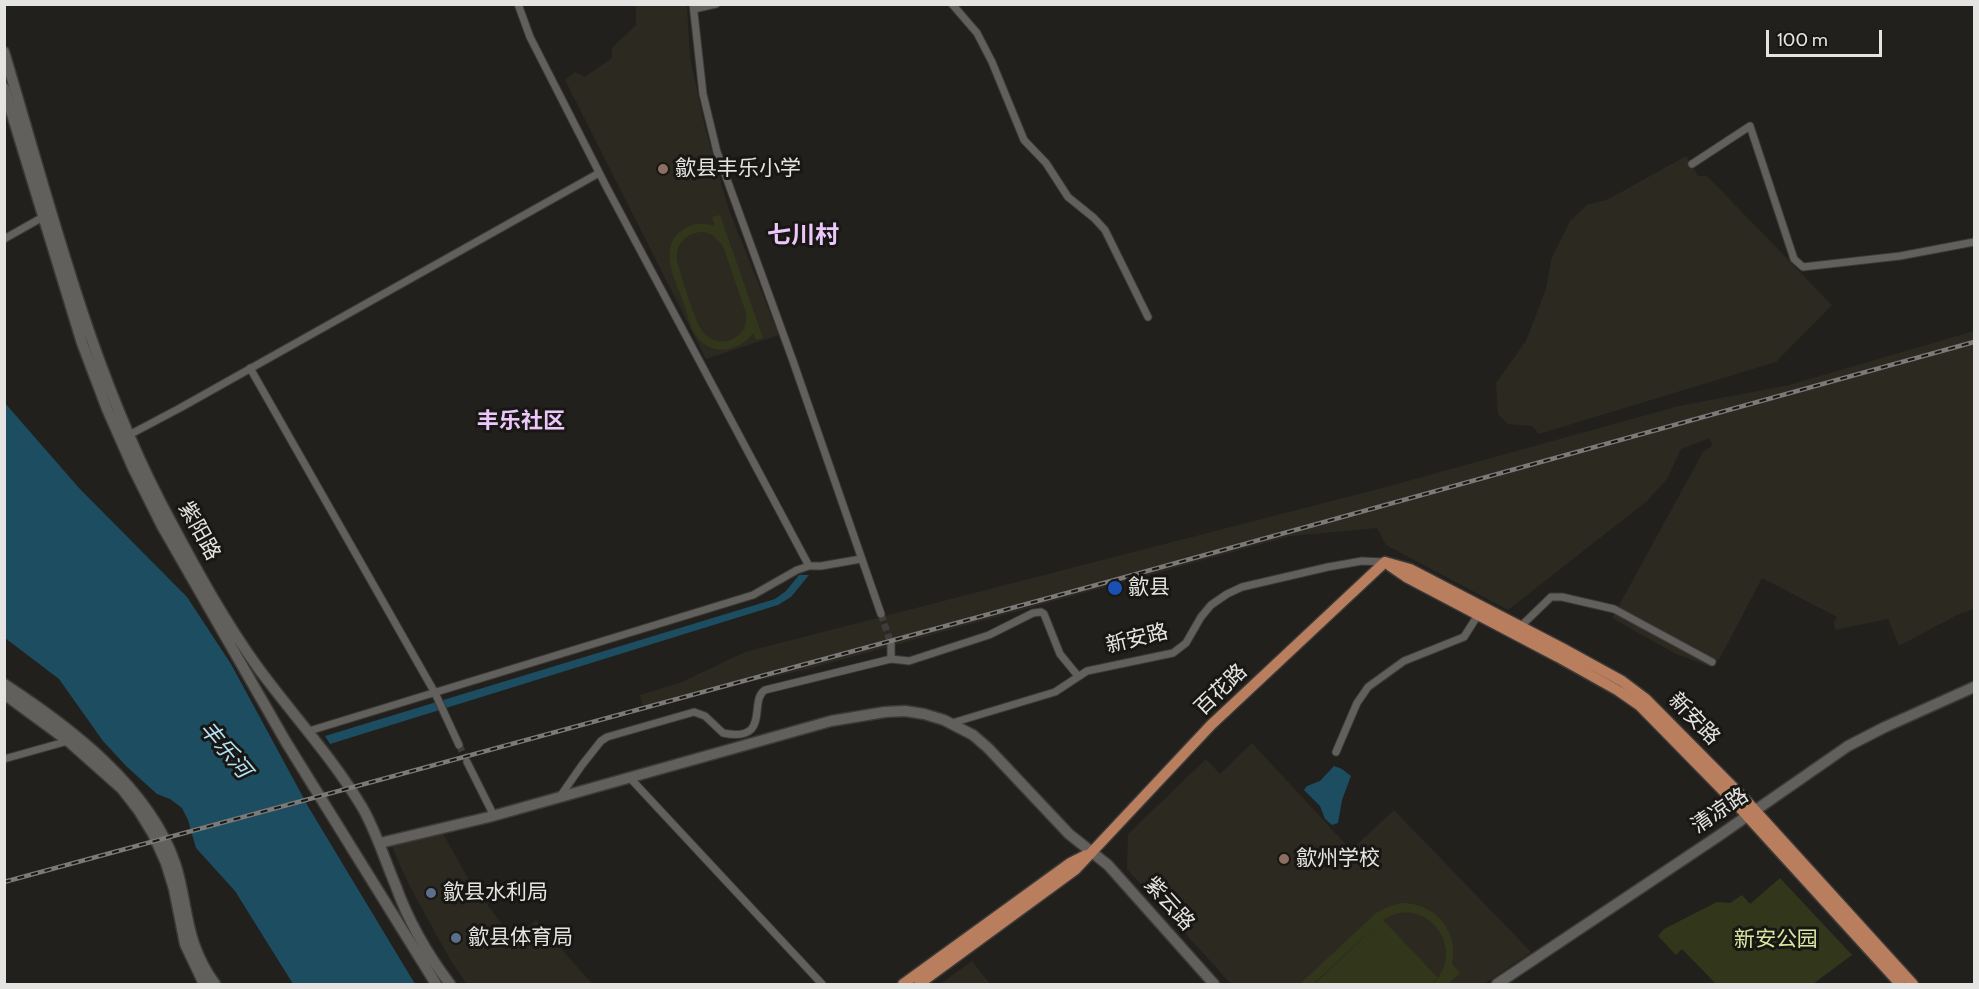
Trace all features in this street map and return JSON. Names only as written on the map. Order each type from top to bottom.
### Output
[{"type":"main road","name":"新安路","points":[[1385,562],[1406,577],[1558,657],[1628,697],[1652,716],[1751,814],[1913,984]]},
{"type":"main road","name":"新安路","points":[[1385,562],[1410,569],[1521,626],[1610,674],[1646,699],[1751,814],[1900,984]]},
{"type":"main road","name":"百花路","points":[[919,984],[1075,870],[1211,725],[1385,562]]},
{"type":"main road","name":"百花路","points":[[903,984],[1070,863],[1092,852]]},
{"type":"street","points":[[518,4],[530,37],[599,173],[809,566]]},
{"type":"street","points":[[716,4],[694,7],[703,94],[717,152],[881,614]]},
{"type":"street","points":[[952,4],[977,33],[992,62],[1024,140],[1046,163],[1068,197],[1105,230],[1148,316]]},
{"type":"street","name":"紫阳路","points":[[4,52],[81,307],[103,373],[129,435],[171,521],[234,631],[258,668],[309,731],[361,806],[380,843],[409,918],[450,984]]},
{"type":"street","name":"紫阳路","points":[[4,88],[71,310],[119,439],[147,497],[286,742],[436,984]]},
{"type":"street","points":[[1692,164],[1750,126],[1794,259],[1798,265],[1803,267],[1900,256],[1974,242]]},
{"type":"street","points":[[129,435],[599,173]]},
{"type":"street","points":[[4,239],[43,217]]},
{"type":"street","points":[[250,368],[436,695],[459,745]]},
{"type":"street","points":[[309,731],[436,695],[753,595],[797,570],[809,566],[861,559]]},
{"type":"street","name":"新安路","points":[[952,723],[1055,692],[1078,676],[1092,670],[1173,653],[1186,643],[1211,605],[1242,587],[1362,561],[1385,562]]},
{"type":"street","points":[[1521,626],[1551,597],[1562,597],[1614,609],[1712,662]]},
{"type":"street","points":[[559,798],[594,749],[611,735],[694,711],[705,716],[723,733],[744,732],[751,729],[757,719],[757,699],[765,690],[891,659],[909,661],[989,635],[1033,613],[1041,612],[1046,618],[1060,654],[1078,676]]},
{"type":"street","points":[[1336,752],[1357,703],[1368,687],[1404,661],[1464,637],[1478,615]]},
{"type":"street","points":[[891,644],[891,659]]},
{"type":"street","points":[[4,684],[73,734],[128,783],[146,806],[161,830],[174,860],[183,887],[193,942],[215,984]]},
{"type":"street","name":"清凉路","points":[[1497,984],[1751,814],[1848,746],[1974,687]]},
{"type":"street","points":[[4,694],[68,741],[122,789],[139,811],[153,834],[171,878],[185,944],[204,984]]},
{"type":"street","name":"紫云路","points":[[380,843],[494,816],[831,721],[905,711],[924,714],[952,723],[973,735],[988,748],[1070,834],[1108,865],[1214,984]]},
{"type":"street","points":[[4,759],[68,741]]},
{"type":"street","points":[[467,762],[494,816]]},
{"type":"street","points":[[630,778],[822,984]]},
{"type":"shaded area","name":"歙县丰乐小学","points":[[636,5],[687,5],[690,57],[705,128],[729,210],[779,335],[706,359],[565,80],[575,72],[585,77],[612,58],[612,48],[636,25]]},
{"type":"shaded area","points":[[1686,156],[1698,176],[1707,176],[1832,305],[1776,362],[1539,434],[1532,426],[1508,424],[1498,414],[1496,383],[1526,341],[1546,289],[1551,260],[1570,221],[1588,204],[1607,200]]},
{"type":"shaded area","points":[[1974,331],[1974,609],[1957,615],[1899,646],[1888,619],[1835,630],[1834,622],[1837,617],[1762,578],[1720,658],[1711,667],[1674,653],[1612,618],[1703,452],[1712,446],[1710,438],[1681,449],[1667,479],[1647,501],[1508,610],[1386,545],[1377,528],[1291,536],[808,669],[643,706],[640,695],[682,682],[745,652],[1386,487],[1679,406],[1789,385]]},
{"type":"shaded area","name":"歙州学校","points":[[1252,743],[1351,850],[1394,810],[1531,952],[1484,984],[1231,984],[1127,869],[1128,834],[1206,759],[1220,774]]},
{"type":"shaded area","points":[[442,832],[469,880],[513,939],[536,920],[592,984],[467,984],[451,961],[410,887],[392,847],[398,843]]},
{"type":"shaded area","points":[[972,961],[990,984],[940,984]]},
{"type":"green space","points":[[720,215],[763,338],[756,340],[753,333],[734,348],[719,350],[704,344],[695,335],[670,264],[671,245],[676,236],[692,225],[715,226],[712,217]],"holes":[[[704,232],[713,235],[723,246],[746,313],[746,323],[742,332],[723,342],[710,338],[703,332],[677,261],[680,244],[687,237]]]},
{"type":"green space","name":"新安公园","points":[[1780,878],[1852,955],[1813,984],[1716,984],[1682,949],[1676,955],[1658,936],[1664,929],[1717,902],[1730,903],[1742,895],[1750,904]]},
{"type":"green space","points":[[1401,903],[1425,908],[1442,921],[1448,930],[1452,941],[1452,964],[1460,973],[1448,984],[1433,984],[1436,980],[1431,984],[1315,984],[1382,920],[1313,984],[1300,984],[1376,913]],"holes":[[[1398,913],[1413,913],[1426,918],[1437,928],[1444,941],[1446,955],[1443,970],[1438,977],[1383,920]]]},
{"type":"water","name":"丰乐河","points":[[4,402],[79,488],[187,597],[231,664],[309,808],[415,984],[293,984],[235,891],[196,848],[182,808],[170,799],[157,794],[126,766],[103,741],[59,679],[5,638]]},
{"type":"water","points":[[799,575],[809,575],[791,597],[778,605],[330,744],[325,736],[775,599],[786,591]]},
{"type":"water","points":[[1334,766],[1351,776],[1342,800],[1338,823],[1332,825],[1325,819],[1320,806],[1304,790],[1307,786],[1320,781]]},
{"type":"tunnel","points":[[881,614],[891,644]]},
{"type":"tunnel","points":[[459,745],[467,762]]},
{"type":"railway","points":[[4,882],[1111,581],[1974,342]]},
{"type":"place","name":"歙县丰乐小学","points":[[663,169]]},
{"type":"place","name":"歙县","points":[[1115,588]]},
{"type":"place","name":"歙州学校","points":[[1284,859]]},
{"type":"place","name":"歙县水利局","points":[[431,893]]},
{"type":"place","name":"歙县体育局","points":[[456,938]]},
{"type":"district","name":"七川村","points":[[803,236]]},
{"type":"district","name":"丰乐社区","points":[[521,422]]}]
